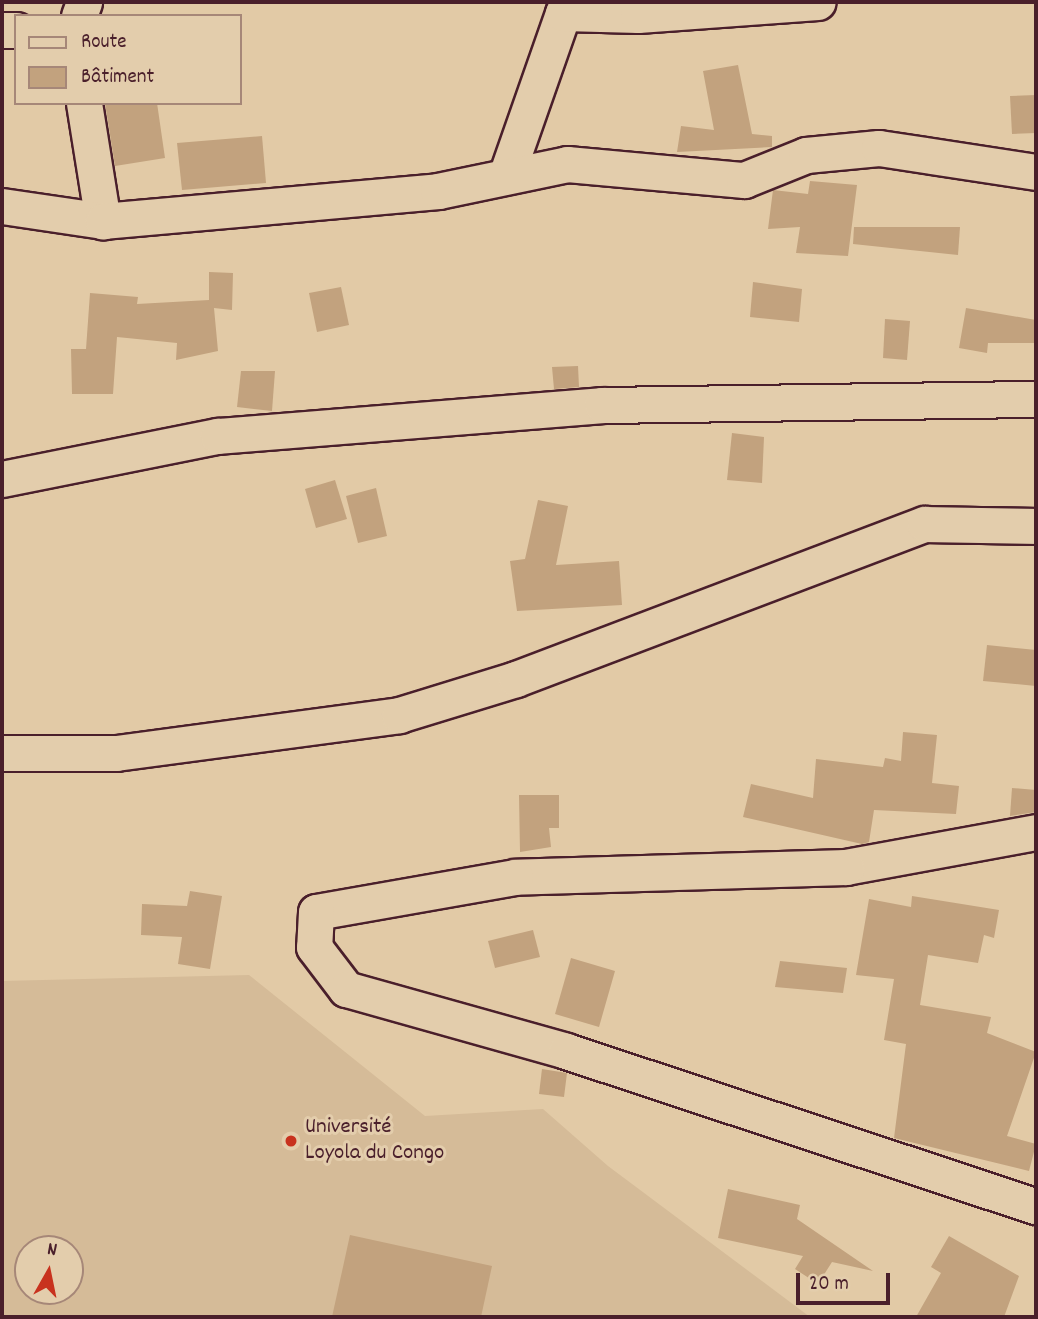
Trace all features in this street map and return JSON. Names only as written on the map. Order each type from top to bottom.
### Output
[{"type":"street","points":[[506,176],[563,13],[638,15],[818,2]]},
{"type":"street","points":[[84,105],[103,221]]},
{"type":"street","points":[[2,206],[103,221],[438,191],[506,176],[592,164],[744,180],[806,155],[879,148],[1036,172]]},
{"type":"street","points":[[2,479],[218,436],[589,406],[1036,399]]},
{"type":"street","points":[[2,752],[116,753],[399,715],[516,678],[925,524],[1036,526]]},
{"type":"street","points":[[1036,832],[846,867],[515,877],[316,912],[314,947],[346,989],[579,1055],[1036,1206]]},
{"type":"shaded area","name":"Université Loyola du Congo","points":[[249,975],[425,1116],[543,1109],[608,1166],[810,1317],[2,1317],[2,981]]},
{"type":"building","points":[[738,65],[752,134],[772,136],[772,147],[677,152],[681,126],[714,130],[703,71]]},
{"type":"building","points":[[1036,95],[1036,133],[1012,134],[1010,96]]},
{"type":"building","points":[[105,105],[157,105],[165,158],[115,166]]},
{"type":"building","points":[[262,136],[266,183],[182,190],[177,143]]},
{"type":"building","points":[[810,181],[857,185],[848,256],[796,253],[800,227],[768,229],[773,190],[808,194]]},
{"type":"building","points":[[854,227],[960,227],[958,255],[853,244]]},
{"type":"building","points":[[209,272],[233,273],[232,310],[214,308],[218,351],[176,360],[177,343],[117,337],[113,394],[72,394],[71,349],[86,349],[90,293],[138,297],[137,304],[209,300]]},
{"type":"building","points":[[753,282],[802,289],[799,322],[750,317]]},
{"type":"building","points":[[341,287],[349,325],[317,332],[309,293]]},
{"type":"building","points":[[966,308],[1036,320],[1036,343],[988,343],[987,353],[959,348]]},
{"type":"building","points":[[885,319],[910,321],[907,360],[883,358]]},
{"type":"building","points":[[578,366],[579,387],[554,389],[552,367]]},
{"type":"building","points":[[241,371],[275,371],[272,411],[237,407]]},
{"type":"building","points":[[732,433],[764,437],[762,483],[727,480]]},
{"type":"building","points":[[335,480],[347,519],[316,528],[305,489]]},
{"type":"building","points":[[376,488],[387,536],[358,543],[346,496]]},
{"type":"building","points":[[538,500],[568,506],[556,565],[619,561],[622,605],[517,611],[510,561],[525,559]]},
{"type":"building","points":[[987,645],[1036,650],[1036,686],[983,681]]},
{"type":"building","points":[[903,732],[937,735],[932,783],[959,786],[956,814],[874,810],[869,842],[862,844],[743,817],[751,784],[813,798],[816,759],[883,767],[885,758],[901,761]]},
{"type":"building","points":[[1012,788],[1036,790],[1036,812],[1010,816]]},
{"type":"building","points":[[519,795],[559,795],[559,828],[549,828],[551,847],[520,852]]},
{"type":"building","points":[[190,891],[222,896],[210,969],[178,964],[182,937],[141,935],[142,904],[187,906]]},
{"type":"building","points":[[912,896],[999,910],[994,938],[984,935],[978,963],[928,955],[920,1005],[991,1017],[987,1033],[1036,1052],[1007,1136],[1036,1144],[1029,1171],[894,1138],[906,1044],[884,1040],[894,979],[856,975],[869,899],[911,907]]},
{"type":"building","points":[[533,930],[540,957],[495,968],[488,941]]},
{"type":"building","points":[[571,958],[615,971],[599,1027],[555,1014]]},
{"type":"building","points":[[780,961],[847,968],[843,993],[775,987]]},
{"type":"building","points":[[542,1069],[567,1073],[564,1097],[539,1094]]},
{"type":"building","points":[[728,1189],[800,1205],[797,1219],[873,1271],[832,1262],[818,1284],[795,1269],[803,1256],[718,1238]]},
{"type":"building","points":[[350,1235],[492,1266],[481,1317],[332,1317]]},
{"type":"building","points":[[949,1236],[1019,1276],[1004,1317],[916,1317],[941,1273],[931,1267]]},
{"type":"place","name":"Université Loyola du Congo","points":[[291,1141]]}]
